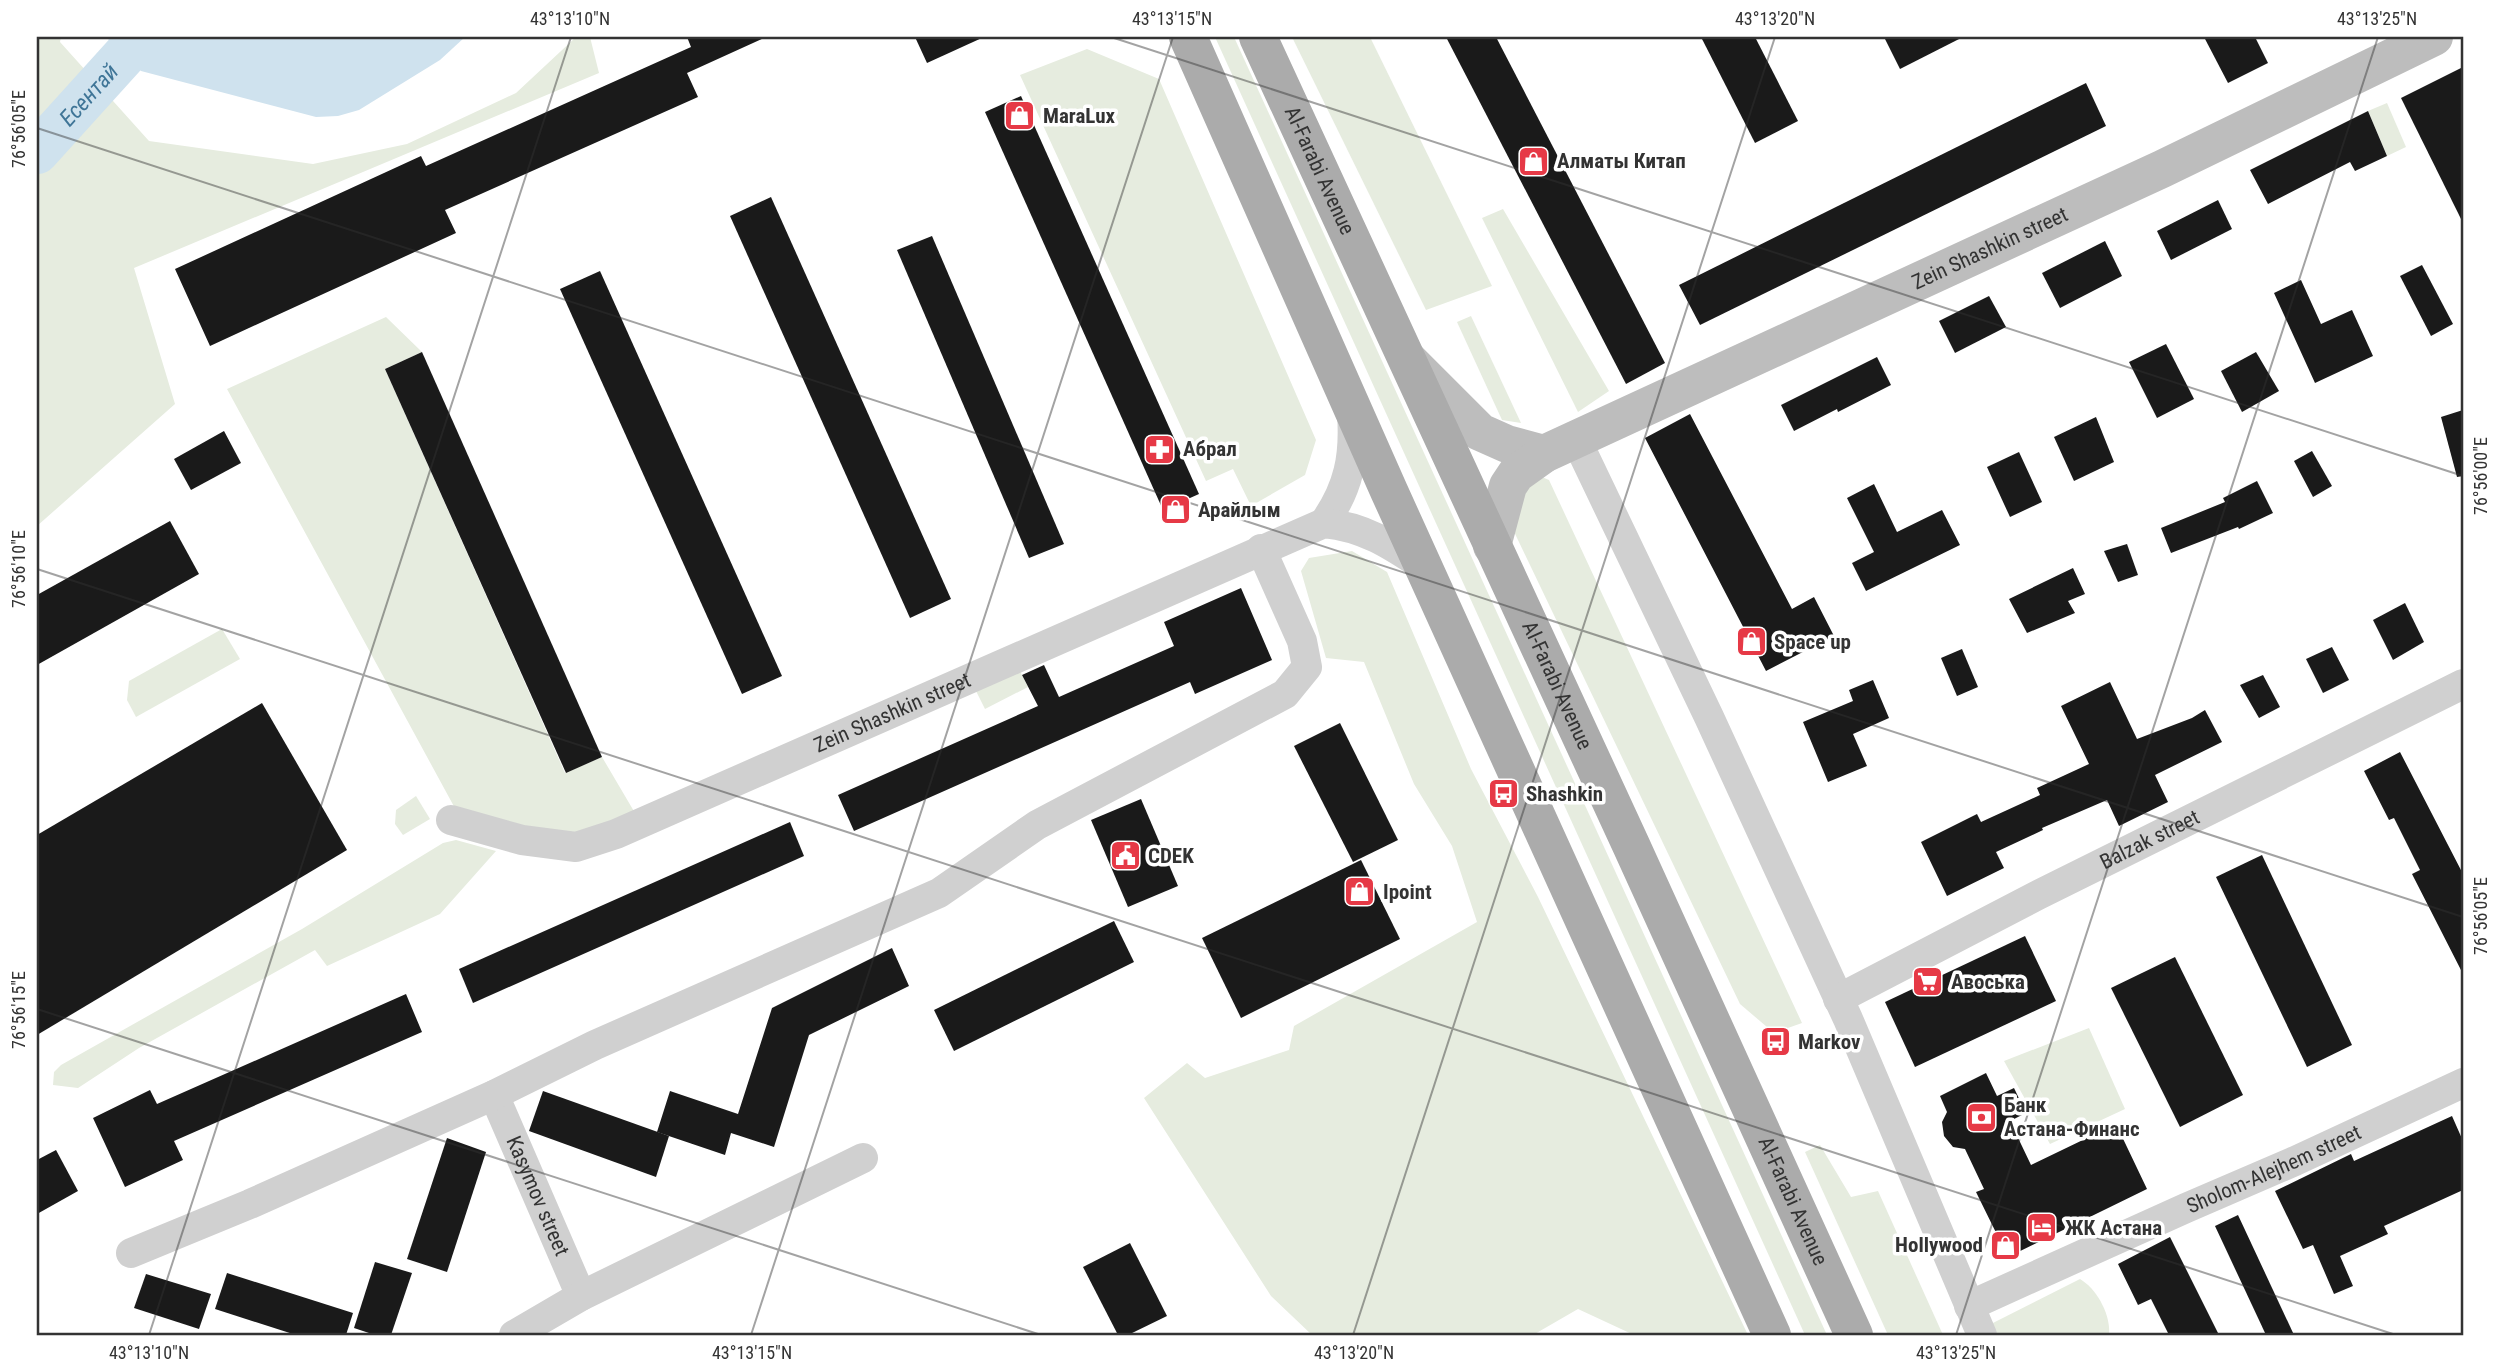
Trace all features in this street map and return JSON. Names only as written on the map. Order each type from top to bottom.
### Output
[{"type":"main road","points":[[1188,37],[1423,566],[1772,1335]]},
{"type":"main road","name":"Al-Farabi Avenue","points":[[1258,37],[1854,1335]]},
{"type":"street","name":"Zein Shashkin street","points":[[1492,546],[1508,486],[1517,474],[1560,447],[2162,169],[2434,37]]},
{"type":"street","points":[[1409,361],[1480,432],[1507,444],[1560,447],[1709,717],[1881,1093],[1982,1335]]},
{"type":"street","points":[[1352,406],[1353,447],[1348,475],[1338,503],[1324,523],[1350,526],[1373,535],[1423,566]]},
{"type":"street","name":"Zein Shashkin street","points":[[451,820],[522,840],[576,847],[616,834],[1324,523]]},
{"type":"street","points":[[131,1253],[250,1204],[494,1095],[595,1045],[939,893],[1037,825],[1284,694],[1307,667],[1302,641],[1261,549]]},
{"type":"street","name":"Balzak street","points":[[1838,999],[2038,895],[2463,684]]},
{"type":"street","name":"Sholom-Alejhem street","points":[[1969,1306],[2463,1083]]},
{"type":"street","name":"Kasymov street","points":[[494,1095],[582,1296]]},
{"type":"street","points":[[514,1335],[582,1296],[863,1158]]},
{"type":"shaded area","points":[[37,37],[61,37],[60,42],[149,141],[313,164],[407,144],[516,93],[576,37],[590,37],[599,73],[134,268],[175,404],[37,526]]},
{"type":"shaded area","points":[[1215,37],[1234,37],[1827,1335],[1805,1335]]},
{"type":"shaded area","points":[[1292,37],[1370,37],[1492,286],[1426,310]]},
{"type":"shaded area","points":[[1087,49],[1159,79],[1316,440],[1305,475],[1251,506],[1233,469],[1206,481],[1020,75]]},
{"type":"shaded area","points":[[2387,103],[2406,147],[2387,156],[2368,111]]},
{"type":"shaded area","points":[[1503,209],[1609,391],[1578,412],[1482,218]]},
{"type":"shaded area","points":[[1471,316],[1521,423],[1502,420],[1457,322]]},
{"type":"shaded area","points":[[386,317],[422,352],[385,369],[565,773],[602,757],[635,813],[572,836],[457,812],[227,389]]},
{"type":"shaded area","points":[[1535,474],[1549,480],[1802,1023],[1774,1033],[1740,1004],[1507,517]]},
{"type":"shaded area","points":[[1352,551],[1387,572],[1471,769],[1538,897],[1748,1335],[1634,1335],[1578,1309],[1533,1335],[1312,1335],[1271,1296],[1144,1098],[1187,1063],[1205,1078],[1289,1050],[1294,1026],[1477,922],[1452,846],[1414,784],[1364,662],[1326,658],[1301,571],[1309,558]]},
{"type":"shaded area","points":[[222,629],[240,659],[136,717],[127,700],[129,681]]},
{"type":"shaded area","points":[[1017,665],[1028,687],[985,709],[973,685]]},
{"type":"shaded area","points":[[416,796],[430,819],[403,835],[395,824],[396,810]]},
{"type":"shaded area","points":[[456,840],[496,851],[440,914],[327,966],[315,950],[139,1048],[78,1088],[53,1085],[54,1072],[61,1065],[302,929],[443,843]]},
{"type":"shaded area","points":[[2089,1028],[2125,1109],[2050,1144],[2004,1061]]},
{"type":"shaded area","points":[[1820,1145],[1851,1197],[1878,1191],[1943,1335],[1888,1335],[1805,1152]]},
{"type":"shaded area","points":[[2080,1279],[2102,1303],[2108,1319],[2109,1335],[1992,1335],[1987,1326]]},
{"type":"water","points":[[106,37],[465,37],[440,60],[359,110],[338,116],[316,117],[141,71]]},
{"type":"building","points":[[687,37],[766,37],[687,73],[698,97],[445,210],[456,233],[210,346],[175,269],[421,156],[426,166],[691,47]]},
{"type":"building","points":[[915,37],[984,37],[927,63]]},
{"type":"building","points":[[1446,37],[1496,37],[1665,363],[1626,384]]},
{"type":"building","points":[[1701,37],[1755,37],[1798,121],[1755,143]]},
{"type":"building","points":[[1884,37],[1963,37],[1900,69]]},
{"type":"building","points":[[2204,37],[2255,37],[2268,63],[2228,83]]},
{"type":"building","points":[[2463,67],[2463,223],[2401,98]]},
{"type":"building","points":[[2086,83],[2106,126],[1700,325],[1679,285]]},
{"type":"building","points":[[1021,96],[1199,494],[1163,510],[985,112]]},
{"type":"building","points":[[2368,111],[2387,156],[2355,171],[2350,162],[2268,204],[2250,170]]},
{"type":"building","points":[[771,197],[951,599],[910,618],[730,216]]},
{"type":"building","points":[[2218,200],[2232,229],[2171,260],[2157,231]]},
{"type":"building","points":[[932,236],[1064,544],[1029,558],[897,250]]},
{"type":"building","points":[[2105,241],[2122,276],[2060,308],[2042,273]]},
{"type":"building","points":[[2422,265],[2453,324],[2431,336],[2400,276]]},
{"type":"building","points":[[600,271],[782,676],[742,694],[560,289]]},
{"type":"building","points":[[2301,280],[2321,324],[2352,310],[2373,356],[2315,383],[2274,293]]},
{"type":"building","points":[[1989,296],[2006,327],[1955,353],[1939,321]]},
{"type":"building","points":[[2166,344],[2194,399],[2157,418],[2129,362]]},
{"type":"building","points":[[422,352],[602,757],[566,773],[385,369]]},
{"type":"building","points":[[2256,352],[2279,391],[2242,412],[2221,371]]},
{"type":"building","points":[[1877,357],[1891,385],[1794,431],[1781,405]]},
{"type":"building","points":[[2463,410],[2463,476],[2457,477],[2441,417]]},
{"type":"building","points":[[1690,414],[1792,609],[1814,597],[1834,636],[1766,671],[1645,438]]},
{"type":"building","points":[[2096,417],[2114,462],[2074,481],[2054,437]]},
{"type":"building","points":[[224,431],[241,463],[191,490],[174,459]]},
{"type":"building","points":[[2312,451],[2332,486],[2313,497],[2294,461]]},
{"type":"building","points":[[2019,452],[2042,502],[2010,517],[1987,467]]},
{"type":"building","points":[[2257,481],[2273,513],[2239,529],[2238,527],[2171,553],[2161,528],[2225,502],[2223,498]]},
{"type":"building","points":[[1874,484],[1897,532],[1942,510],[1960,545],[1866,591],[1852,563],[1874,552],[1847,498]]},
{"type":"building","points":[[170,521],[199,574],[37,665],[37,595]]},
{"type":"building","points":[[2127,544],[2138,575],[2118,582],[2104,551]]},
{"type":"building","points":[[2073,568],[2085,594],[2068,601],[2075,613],[2027,633],[2009,599]]},
{"type":"building","points":[[1241,588],[1272,660],[1195,694],[1190,682],[854,831],[838,795],[1038,706],[1022,675],[1044,665],[1059,697],[1174,646],[1164,622]]},
{"type":"building","points":[[2405,603],[2424,642],[2393,660],[2373,620]]},
{"type":"building","points":[[2332,647],[2349,680],[2323,693],[2306,659]]},
{"type":"building","points":[[1962,649],[1978,687],[1957,696],[1941,658]]},
{"type":"building","points":[[2263,675],[2280,707],[2259,718],[2240,685]]},
{"type":"building","points":[[1873,680],[1889,718],[1853,734],[1867,766],[1828,782],[1803,722],[1853,701],[1849,690]]},
{"type":"building","points":[[2110,682],[2137,739],[2192,718],[2205,710],[2222,742],[2155,775],[2168,802],[2119,826],[2107,800],[2042,828],[2043,830],[1996,852],[2004,868],[1947,896],[1921,842],[1977,814],[1981,822],[2040,795],[2037,788],[2089,764],[2061,706]]},
{"type":"building","points":[[262,703],[347,850],[37,1035],[37,835]]},
{"type":"building","points":[[1340,723],[1398,840],[1353,862],[1294,746]]},
{"type":"building","points":[[2400,752],[2463,874],[2463,974],[2412,874],[2420,870],[2394,818],[2389,820],[2364,771]]},
{"type":"building","points":[[1141,799],[1178,886],[1128,907],[1091,820]]},
{"type":"building","points":[[790,822],[804,856],[473,1003],[459,969]]},
{"type":"building","points":[[2262,855],[2352,1045],[2307,1067],[2216,877]]},
{"type":"building","points":[[1361,860],[1400,939],[1241,1018],[1202,938]]},
{"type":"building","points":[[1114,921],[1134,962],[954,1051],[934,1010]]},
{"type":"building","points":[[2025,936],[2056,1001],[1915,1067],[1885,1002]]},
{"type":"building","points":[[892,948],[909,986],[809,1035],[774,1147],[731,1133],[725,1155],[657,1132],[670,1091],[738,1114],[772,1008]]},
{"type":"building","points":[[2175,957],[2243,1095],[2180,1127],[2111,988]]},
{"type":"building","points":[[406,994],[422,1032],[174,1141],[183,1160],[125,1187],[93,1118],[150,1090],[157,1104]]},
{"type":"building","points":[[1986,1073],[1997,1096],[2014,1088],[2026,1113],[2010,1121],[2031,1165],[2116,1124],[2147,1189],[2008,1257],[1976,1192],[1984,1189],[1965,1149],[1953,1147],[1944,1136],[1942,1122],[1947,1112],[1940,1096]]},
{"type":"building","points":[[543,1091],[669,1136],[656,1177],[529,1131]]},
{"type":"building","points":[[2452,1116],[2463,1141],[2463,1190],[2384,1226],[2388,1234],[2340,1256],[2353,1286],[2334,1294],[2313,1245],[2303,1249],[2275,1191],[2351,1154],[2354,1161]]},
{"type":"building","points":[[447,1138],[486,1152],[447,1272],[407,1259]]},
{"type":"building","points":[[56,1150],[78,1191],[37,1214],[37,1160]]},
{"type":"building","points":[[2238,1215],[2294,1335],[2266,1335],[2215,1226]]},
{"type":"building","points":[[2170,1237],[2219,1335],[2169,1335],[2151,1299],[2138,1305],[2118,1264]]},
{"type":"building","points":[[1130,1243],[1167,1316],[1128,1335],[1118,1335],[1083,1267]]},
{"type":"building","points":[[375,1262],[412,1273],[391,1335],[375,1335],[354,1328]]},
{"type":"building","points":[[227,1273],[353,1313],[346,1335],[296,1335],[215,1309]]},
{"type":"building","points":[[146,1274],[211,1294],[199,1329],[134,1308]]},
{"type":"waterway","name":"Есентай","points":[[37,152],[141,37]]},
{"type":"place","name":"MaraLux","points":[[1020,116]]},
{"type":"place","name":"Алматы Китап","points":[[1534,161]]},
{"type":"place","name":"Абрал","points":[[1160,449]]},
{"type":"place","name":"Арайлым","points":[[1175,510]]},
{"type":"place","name":"Space up","points":[[1751,642]]},
{"type":"place","name":"Shashkin","points":[[1503,794]]},
{"type":"place","name":"CDEK","points":[[1125,856]]},
{"type":"place","name":"Ipoint","points":[[1360,892]]},
{"type":"place","name":"Авоська","points":[[1928,982]]},
{"type":"place","name":"Markov","points":[[1775,1042]]},
{"type":"place","name":"Банк Астана-Финанс","points":[[1981,1117]]},
{"type":"place","name":"ЖК Астана","points":[[2042,1228]]},
{"type":"place","name":"Hollywood","points":[[2006,1245]]}]
